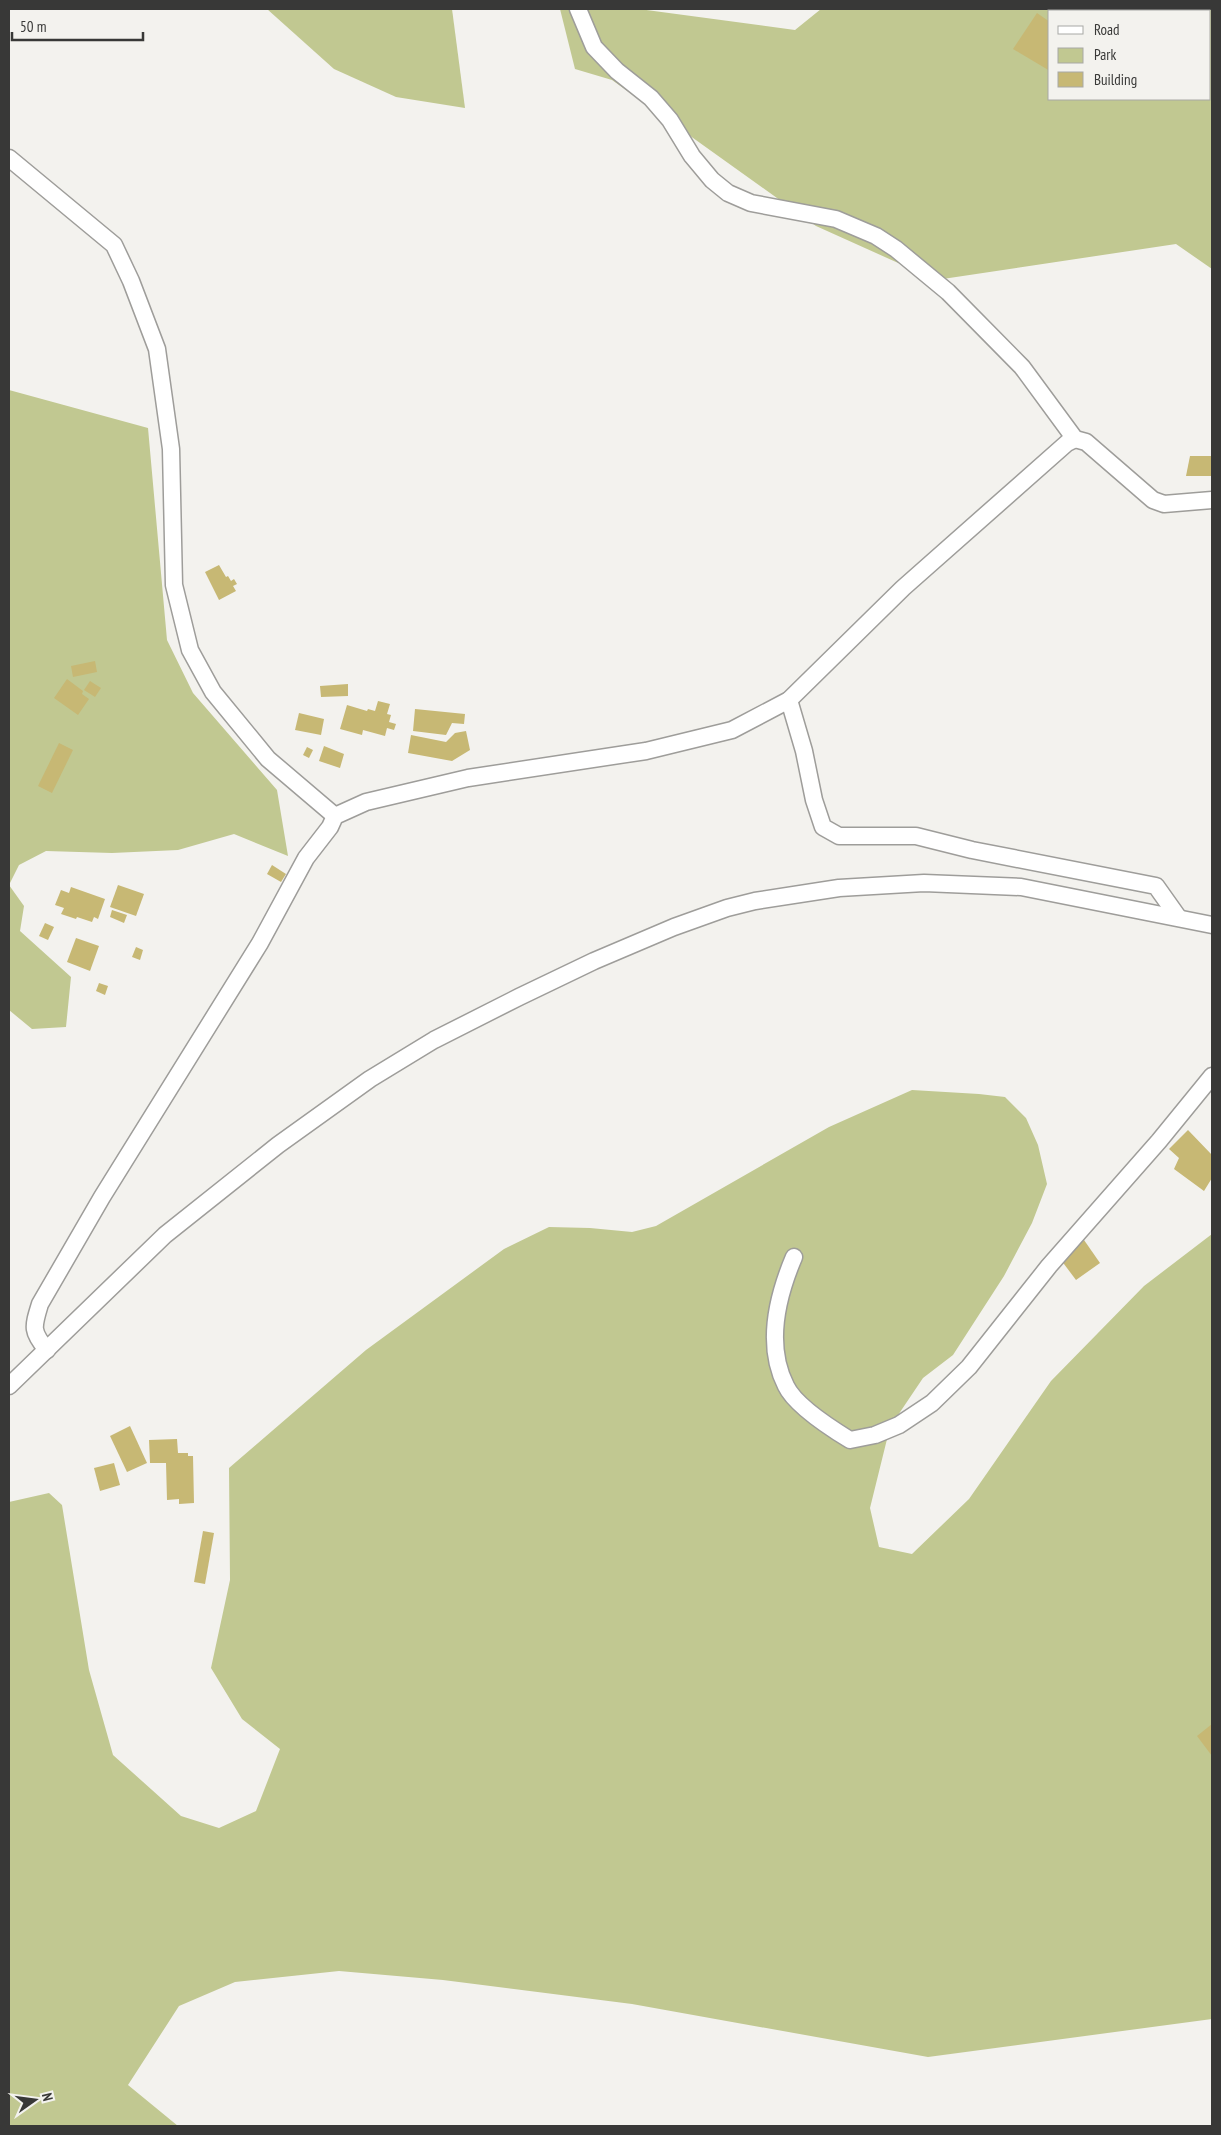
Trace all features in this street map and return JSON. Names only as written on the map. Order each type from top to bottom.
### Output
[{"type":"street","points":[[578,9],[594,47],[617,71],[651,98],[670,120],[692,156],[712,180],[728,193],[751,203],[836,219],[876,236],[896,249],[948,292],[1022,367],[1075,439],[1086,442],[1153,500],[1164,504],[1212,500]]},
{"type":"street","points":[[9,158],[114,245],[131,281],[154,341],[157,350],[171,449],[174,585],[190,650],[213,692],[268,760],[335,816]]},
{"type":"street","points":[[47,1350],[35,1336],[35,1322],[40,1304],[102,1197],[260,943],[306,858],[330,827],[335,816],[366,802],[468,778],[646,751],[732,730],[789,700],[903,588],[1067,443],[1075,439]]},
{"type":"street","points":[[789,700],[804,751],[814,800],[823,826],[840,836],[916,836],[972,850],[1156,886],[1178,917]]},
{"type":"street","points":[[9,1386],[165,1235],[278,1145],[370,1079],[434,1040],[511,1001],[594,961],[674,927],[728,908],[755,901],[839,888],[924,883],[1021,887],[1212,925]]},
{"type":"street","points":[[794,1257],[787,1274],[776,1314],[774,1352],[786,1387],[807,1409],[850,1440],[875,1435],[899,1425],[932,1404],[969,1367],[1048,1266],[1153,1148],[1212,1076]]},
{"type":"green space","points":[[267,9],[452,9],[465,108],[396,97],[334,69]]},
{"type":"green space","points":[[560,9],[639,9],[795,30],[821,9],[1212,9],[1212,269],[1176,244],[936,280],[816,226],[612,80],[575,69]]},
{"type":"green space","points":[[9,390],[148,428],[167,640],[193,693],[277,790],[288,856],[234,834],[178,850],[112,853],[46,851],[19,865],[9,885]]},
{"type":"green space","points":[[9,885],[24,906],[20,931],[71,977],[66,1027],[32,1029],[9,1010]]},
{"type":"green space","points":[[912,1090],[1005,1097],[1026,1118],[1038,1145],[1047,1184],[1032,1223],[1004,1276],[953,1355],[923,1378],[890,1427],[870,1508],[879,1547],[912,1554],[969,1499],[1051,1381],[1144,1286],[1212,1234],[1212,2019],[928,2057],[632,2004],[443,1980],[339,1971],[235,1982],[179,2006],[128,2085],[178,2126],[9,2126],[9,1502],[49,1493],[62,1505],[89,1670],[113,1755],[181,1816],[219,1828],[256,1811],[280,1749],[242,1719],[211,1668],[230,1580],[229,1468],[366,1350],[504,1249],[549,1227],[632,1232],[656,1226],[829,1127]]},
{"type":"building","points":[[1037,13],[1048,21],[1048,70],[1013,49]]},
{"type":"building","points":[[1190,456],[1212,456],[1212,476],[1186,476]]},
{"type":"building","points":[[219,565],[226,577],[228,576],[231,581],[234,579],[237,584],[233,586],[236,591],[219,600],[205,572]]},
{"type":"building","points":[[95,661],[97,672],[73,677],[71,666]]},
{"type":"building","points":[[67,679],[83,691],[82,694],[89,699],[78,715],[54,698]]},
{"type":"building","points":[[90,681],[101,688],[95,697],[84,690]]},
{"type":"building","points":[[348,684],[348,696],[321,697],[320,686]]},
{"type":"building","points":[[378,701],[390,704],[387,714],[391,715],[389,722],[396,724],[394,730],[387,728],[385,736],[363,730],[362,735],[340,729],[347,705],[367,711],[368,709],[375,711]]},
{"type":"building","points":[[415,709],[465,714],[464,724],[452,723],[446,735],[413,731]]},
{"type":"building","points":[[299,713],[324,719],[321,735],[295,730]]},
{"type":"building","points":[[466,731],[470,750],[452,761],[408,753],[411,735],[446,742],[455,733]]},
{"type":"building","points":[[59,743],[73,750],[52,793],[38,786]]},
{"type":"building","points":[[324,746],[344,754],[340,768],[319,761]]},
{"type":"building","points":[[307,747],[313,750],[309,758],[303,755]]},
{"type":"building","points":[[272,865],[286,874],[281,882],[267,874]]},
{"type":"building","points":[[118,885],[144,894],[136,916],[110,907]]},
{"type":"building","points":[[71,887],[105,899],[98,919],[94,917],[92,922],[61,914],[64,908],[55,905],[61,890],[69,893]]},
{"type":"building","points":[[112,910],[127,915],[124,923],[110,917]]},
{"type":"building","points":[[45,923],[54,927],[48,940],[39,936]]},
{"type":"building","points":[[76,938],[99,946],[90,971],[67,962]]},
{"type":"building","points":[[136,947],[143,950],[140,960],[132,957]]},
{"type":"building","points":[[99,983],[108,986],[105,995],[96,991]]},
{"type":"building","points":[[1188,1130],[1212,1155],[1212,1178],[1204,1191],[1174,1169],[1179,1158],[1169,1149]]},
{"type":"building","points":[[1084,1240],[1100,1263],[1076,1280],[1058,1256]]},
{"type":"building","points":[[130,1426],[147,1463],[127,1472],[110,1436]]},
{"type":"building","points":[[177,1439],[178,1453],[188,1453],[188,1456],[193,1456],[194,1503],[179,1504],[179,1499],[167,1500],[166,1463],[150,1463],[149,1440]]},
{"type":"building","points":[[114,1463],[120,1485],[100,1491],[94,1468]]},
{"type":"building","points":[[203,1531],[214,1533],[205,1584],[194,1582]]},
{"type":"building","points":[[1212,1724],[1212,1756],[1197,1736]]}]
